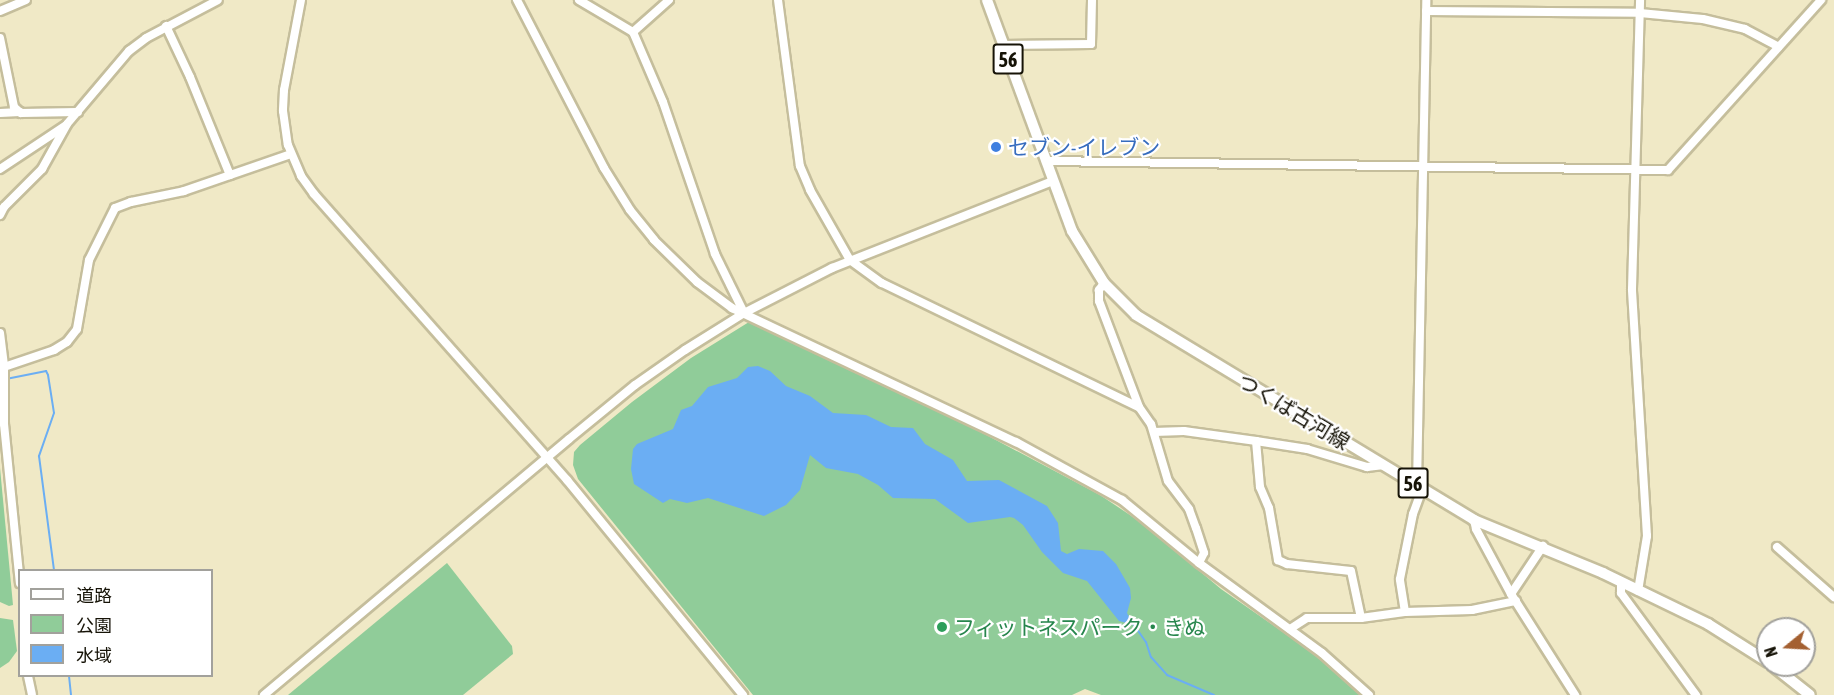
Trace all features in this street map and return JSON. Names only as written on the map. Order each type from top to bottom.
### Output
[{"type":"main road","name":"つくば古河線","points":[[987,0],[1079,246],[1104,283],[1146,323],[1474,520],[1543,546],[1621,582],[1708,624],[1756,654]]},
{"type":"main road","points":[[1787,677],[1810,695]]},
{"type":"street","points":[[0,11],[26,0]]},
{"type":"street","points":[[0,170],[67,124],[129,51],[166,27],[218,0]]},
{"type":"street","points":[[301,0],[284,90],[284,111],[291,154],[301,176],[314,194],[547,457],[743,695]]},
{"type":"street","points":[[518,0],[604,168],[630,210],[654,240],[684,270],[721,301],[1016,442],[1103,489],[1141,515],[1199,563],[1322,653],[1369,695]]},
{"type":"street","points":[[579,0],[633,32],[663,102],[716,254],[744,313]]},
{"type":"street","points":[[633,32],[669,0]]},
{"type":"street","points":[[778,0],[800,166],[810,190],[850,260],[882,283],[1139,407]]},
{"type":"street","points":[[1003,45],[1091,45],[1092,0]]},
{"type":"street","points":[[1406,612],[1400,579],[1419,487],[1426,0]]},
{"type":"street","points":[[1638,591],[1647,536],[1632,289],[1640,0]]},
{"type":"street","points":[[1046,161],[1058,159],[1422,168],[1636,171],[1647,168],[1668,170],[1821,0]]},
{"type":"street","points":[[1426,11],[1640,13],[1702,19],[1746,29],[1779,47]]},
{"type":"street","points":[[166,27],[190,77],[230,175]]},
{"type":"street","points":[[0,38],[14,107],[20,112]]},
{"type":"street","points":[[0,112],[78,112]]},
{"type":"street","points":[[0,215],[4,207],[42,169],[67,124]]},
{"type":"street","points":[[4,375],[54,351],[68,342],[77,329],[89,260],[115,208],[131,202],[184,191],[291,154]]},
{"type":"street","points":[[264,695],[635,385],[744,313],[850,260],[1053,181]]},
{"type":"street","points":[[1104,283],[1099,290],[1099,301],[1139,407],[1154,432],[1168,481],[1189,509],[1203,547],[1204,557],[1199,563]]},
{"type":"street","points":[[0,333],[4,375],[3,394],[19,569]]},
{"type":"street","points":[[1154,432],[1176,430],[1256,441],[1307,449],[1367,467],[1384,465]]},
{"type":"street","points":[[1256,441],[1260,487],[1269,508],[1278,560],[1287,564],[1351,571],[1361,618]]},
{"type":"street","points":[[1474,520],[1476,529],[1514,597],[1575,695]]},
{"type":"street","points":[[1290,629],[1307,618],[1361,618],[1406,612],[1472,610],[1514,597],[1543,546]]},
{"type":"street","points":[[1777,548],[1834,597]]},
{"type":"street","points":[[1621,582],[1621,593],[1696,695]]},
{"type":"street","points":[[28,677],[32,695]]},
{"type":"green space","name":"フィットネスパーク・きぬ","points":[[749,322],[960,421],[1100,495],[1142,523],[1221,589],[1323,660],[1362,695],[1101,695],[1085,689],[1072,695],[753,695],[578,479],[573,465],[574,452],[580,445],[632,402],[691,358]]},
{"type":"green space","points":[[0,468],[13,605],[9,606],[0,602]]},
{"type":"green space","points":[[447,563],[512,646],[513,654],[463,695],[288,695]]},
{"type":"green space","points":[[0,618],[13,620],[17,651],[9,662],[0,668]]},
{"type":"water","points":[[758,366],[770,371],[786,386],[810,396],[833,413],[866,415],[891,427],[913,428],[925,444],[953,460],[967,481],[999,480],[1047,506],[1058,523],[1061,551],[1067,554],[1079,549],[1103,551],[1116,564],[1130,588],[1131,598],[1127,613],[1134,625],[1119,621],[1087,581],[1063,573],[1042,552],[1023,525],[1014,518],[968,523],[935,499],[893,498],[878,485],[858,474],[826,468],[810,455],[800,490],[786,505],[764,516],[708,498],[687,503],[670,499],[663,503],[634,484],[631,469],[633,449],[637,444],[673,429],[681,410],[692,406],[708,387],[737,378],[748,367]]},
{"type":"waterway","points":[[6,379],[46,371],[48,375],[54,413],[39,456],[54,569]]},
{"type":"waterway","points":[[1134,625],[1146,642],[1151,657],[1167,675],[1214,695]]},
{"type":"waterway","points":[[69,677],[71,695]]},
{"type":"place","name":"セブン-イレブン","points":[[996,147]]},
{"type":"place","name":"フィットネスパーク・きぬ","points":[[942,627]]}]
